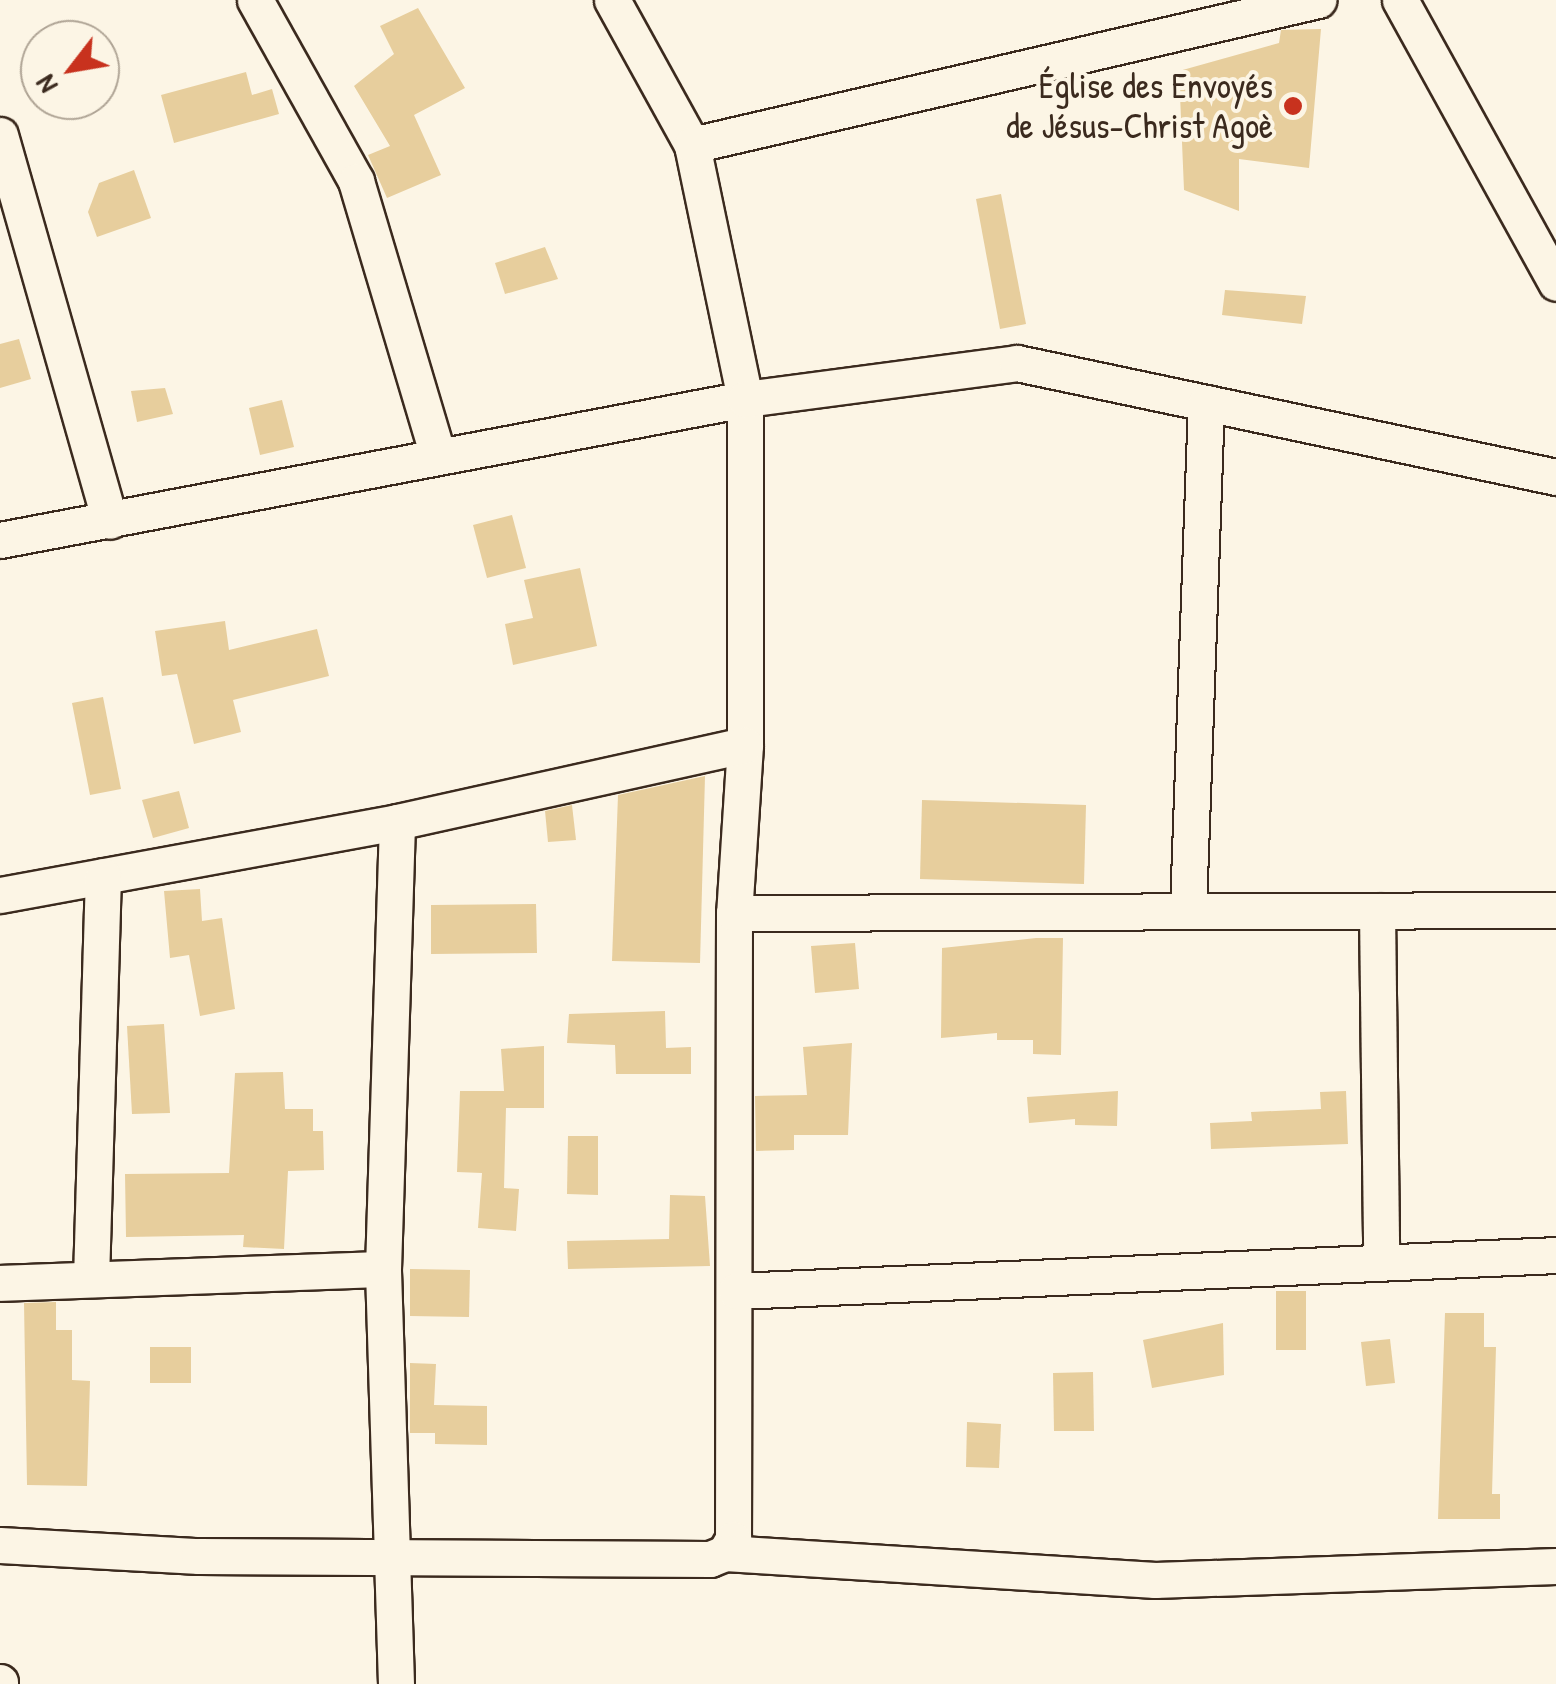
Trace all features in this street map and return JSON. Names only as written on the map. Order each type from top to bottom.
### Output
[{"type":"street","points":[[255,0],[356,182],[438,456]]},
{"type":"street","points":[[692,145],[1318,0]]},
{"type":"street","points":[[1400,0],[1556,283]]},
{"type":"street","points":[[624,4],[692,145],[745,400],[744,745],[734,913],[733,1539],[725,1553]]},
{"type":"street","points":[[0,134],[110,521]]},
{"type":"street","points":[[0,540],[745,400],[1017,363],[1556,477]]},
{"type":"street","points":[[1188,908],[1206,403]]},
{"type":"street","points":[[0,895],[396,822],[744,745]]},
{"type":"street","points":[[396,822],[383,1269],[396,1684]]},
{"type":"street","points":[[91,1279],[103,876]]},
{"type":"street","points":[[734,913],[1188,908],[1556,910]]},
{"type":"street","points":[[1377,911],[1381,1261]]},
{"type":"street","points":[[736,1291],[1556,1255]]},
{"type":"street","points":[[0,1283],[383,1269]]},
{"type":"street","points":[[0,1544],[114,1555],[390,1552],[710,1559],[725,1553],[1155,1580],[1556,1566]]},
{"type":"building","points":[[418,8],[465,88],[414,115],[441,175],[387,198],[368,155],[390,146],[354,86],[394,54],[380,26]]},
{"type":"building","points":[[1321,29],[1309,168],[1239,159],[1239,211],[1184,190],[1179,71],[1279,43],[1281,30]]},
{"type":"building","points":[[246,72],[252,95],[272,89],[279,114],[174,143],[161,95]]},
{"type":"building","points":[[134,170],[151,218],[97,237],[88,212],[99,183]]},
{"type":"building","points":[[1001,194],[1026,324],[1000,329],[976,199]]},
{"type":"building","points":[[545,247],[558,279],[505,294],[495,263]]},
{"type":"building","points":[[1225,290],[1306,296],[1302,324],[1222,315]]},
{"type":"building","points":[[19,339],[31,379],[0,388],[0,344]]},
{"type":"building","points":[[165,388],[173,414],[137,422],[131,391]]},
{"type":"building","points":[[282,400],[294,447],[260,455],[249,408]]},
{"type":"building","points":[[512,515],[526,568],[487,578],[473,525]]},
{"type":"building","points":[[580,568],[597,646],[513,665],[505,624],[533,618],[524,580]]},
{"type":"building","points":[[225,621],[229,650],[317,629],[329,676],[233,700],[241,732],[194,744],[177,674],[162,676],[155,631]]},
{"type":"building","points":[[103,697],[121,789],[90,795],[72,703]]},
{"type":"building","points":[[705,776],[700,963],[612,961],[618,795]]},
{"type":"building","points":[[179,791],[189,828],[153,838],[142,800]]},
{"type":"building","points":[[922,800],[1086,805],[1084,884],[920,879]]},
{"type":"building","points":[[572,805],[576,840],[548,842],[545,811]]},
{"type":"building","points":[[200,889],[202,921],[222,918],[235,1009],[200,1016],[189,955],[170,958],[164,891]]},
{"type":"building","points":[[536,904],[537,953],[431,954],[431,905]]},
{"type":"building","points":[[1063,938],[1061,1055],[1033,1054],[1033,1040],[997,1040],[997,1033],[941,1038],[942,948]]},
{"type":"building","points":[[855,943],[859,989],[815,993],[811,946]]},
{"type":"building","points":[[665,1011],[666,1048],[691,1047],[691,1074],[616,1074],[615,1045],[567,1043],[569,1014]]},
{"type":"building","points":[[164,1024],[170,1113],[132,1114],[127,1026]]},
{"type":"building","points":[[852,1043],[848,1135],[794,1135],[794,1150],[756,1151],[755,1096],[807,1095],[803,1047]]},
{"type":"building","points":[[544,1046],[544,1108],[506,1108],[504,1188],[519,1189],[516,1231],[478,1228],[482,1173],[457,1172],[460,1091],[504,1091],[501,1049]]},
{"type":"building","points":[[283,1072],[285,1109],[313,1109],[313,1131],[323,1131],[324,1170],[288,1171],[284,1249],[243,1247],[244,1235],[126,1237],[125,1174],[229,1173],[235,1073]]},
{"type":"building","points":[[1118,1091],[1117,1126],[1075,1125],[1075,1119],[1029,1123],[1027,1097]]},
{"type":"building","points":[[1346,1091],[1348,1144],[1211,1149],[1210,1123],[1252,1121],[1251,1112],[1321,1109],[1320,1092]]},
{"type":"building","points":[[568,1136],[598,1136],[598,1195],[567,1194]]},
{"type":"building","points":[[670,1195],[705,1196],[710,1266],[568,1269],[567,1241],[669,1239]]},
{"type":"building","points":[[410,1269],[470,1270],[469,1317],[410,1316]]},
{"type":"building","points":[[1276,1291],[1306,1291],[1306,1350],[1276,1350]]},
{"type":"building","points":[[56,1302],[56,1330],[72,1330],[72,1380],[90,1381],[87,1486],[27,1485],[24,1303]]},
{"type":"building","points":[[1445,1313],[1484,1313],[1484,1347],[1496,1347],[1492,1494],[1500,1494],[1500,1519],[1438,1519]]},
{"type":"building","points":[[1223,1323],[1224,1375],[1152,1388],[1143,1340]]},
{"type":"building","points":[[1390,1339],[1395,1383],[1366,1386],[1361,1342]]},
{"type":"building","points":[[150,1347],[191,1347],[191,1383],[150,1383]]},
{"type":"building","points":[[410,1363],[436,1364],[434,1405],[487,1406],[487,1445],[435,1444],[435,1433],[410,1433]]},
{"type":"building","points":[[1093,1372],[1094,1431],[1054,1431],[1053,1373]]},
{"type":"building","points":[[967,1422],[1001,1424],[999,1468],[966,1467]]},
{"type":"place","name":"Église des Envoyés de Jésus-Christ Agoè","points":[[1293,106]]}]
